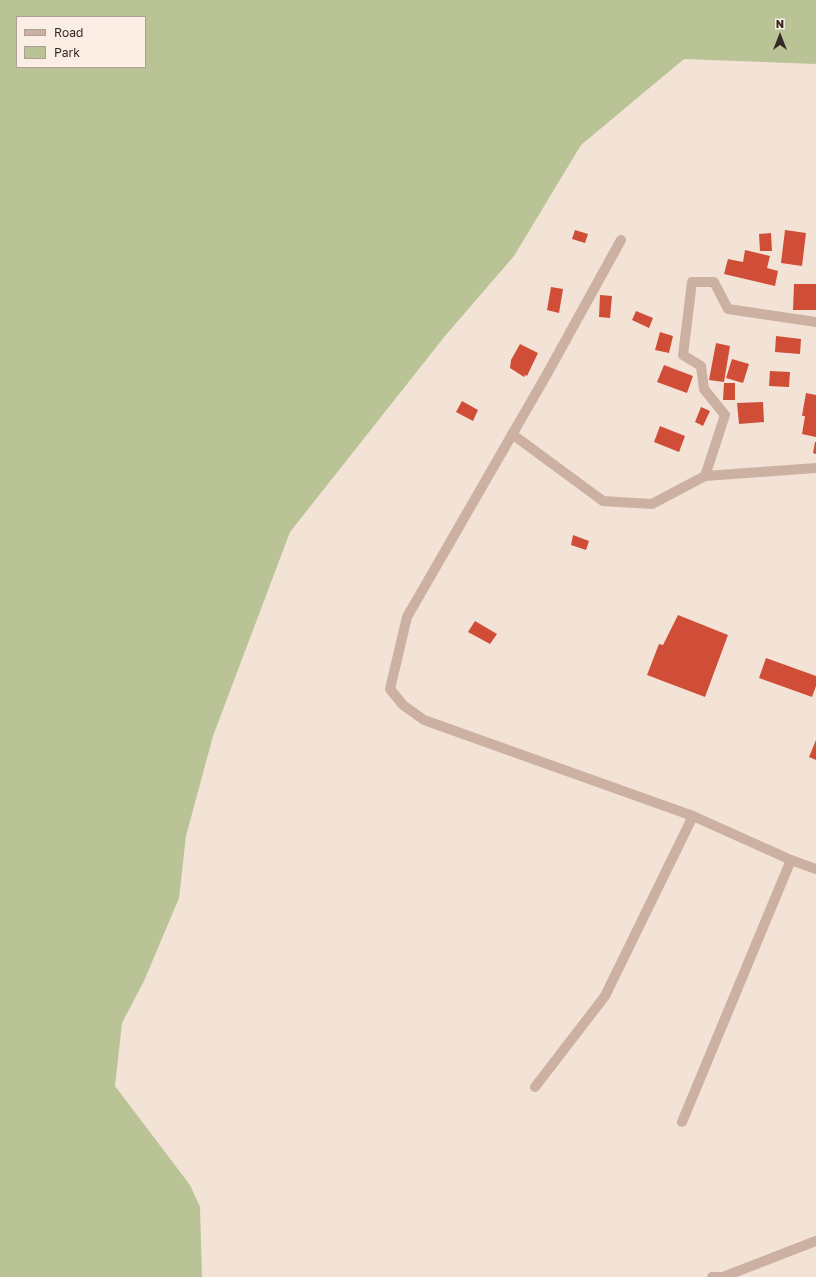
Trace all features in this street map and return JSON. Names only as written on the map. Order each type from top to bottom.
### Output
[{"type":"street","points":[[621,240],[512,434],[406,617],[390,689],[403,705],[424,720],[693,816],[791,860],[816,869]]},
{"type":"street","points":[[705,476],[725,415],[704,389],[700,366],[684,355],[692,282],[714,282],[728,309],[816,322]]},
{"type":"street","points":[[512,434],[603,501],[652,504],[705,476],[816,468]]},
{"type":"street","points":[[535,1087],[605,996],[693,816]]},
{"type":"street","points":[[682,1122],[791,860]]},
{"type":"street","points":[[712,1277],[723,1277],[816,1241]]},
{"type":"green space","points":[[0,0],[816,0],[816,64],[684,59],[581,145],[514,256],[445,336],[290,532],[213,736],[186,836],[179,898],[144,981],[122,1023],[115,1086],[190,1185],[200,1207],[202,1277],[0,1277]]},
{"type":"building","points":[[575,230],[588,234],[585,243],[572,239]]},
{"type":"building","points":[[785,230],[806,233],[802,266],[781,263]]},
{"type":"building","points":[[771,233],[772,251],[760,251],[759,234]]},
{"type":"building","points":[[745,250],[770,256],[767,268],[778,271],[775,286],[724,274],[728,259],[743,262]]},
{"type":"building","points":[[794,284],[816,284],[816,310],[793,310]]},
{"type":"building","points":[[551,287],[563,289],[559,313],[547,310]]},
{"type":"building","points":[[600,295],[612,296],[610,318],[599,317]]},
{"type":"building","points":[[636,311],[653,318],[649,328],[632,320]]},
{"type":"building","points":[[660,332],[673,336],[669,353],[655,350]]},
{"type":"building","points":[[776,336],[801,339],[800,354],[775,352]]},
{"type":"building","points":[[716,343],[730,346],[724,382],[709,380]]},
{"type":"building","points":[[520,344],[538,353],[527,376],[525,375],[524,377],[510,368],[511,360]]},
{"type":"building","points":[[732,359],[749,364],[743,383],[726,378]]},
{"type":"building","points":[[664,365],[693,376],[687,393],[657,382]]},
{"type":"building","points":[[770,371],[790,372],[789,387],[769,386]]},
{"type":"building","points":[[724,383],[735,383],[735,400],[723,400]]},
{"type":"building","points":[[806,393],[816,395],[816,437],[802,434],[805,416],[802,416]]},
{"type":"building","points":[[462,401],[478,410],[473,421],[456,412]]},
{"type":"building","points":[[763,402],[764,422],[739,424],[737,403]]},
{"type":"building","points":[[701,407],[710,411],[703,426],[695,422]]},
{"type":"building","points":[[660,426],[685,436],[679,452],[654,442]]},
{"type":"building","points":[[816,442],[816,454],[813,453]]},
{"type":"building","points":[[573,535],[589,541],[586,550],[571,545]]},
{"type":"building","points":[[678,615],[728,635],[705,697],[647,675],[659,644],[663,645]]},
{"type":"building","points":[[475,621],[497,634],[490,644],[468,632]]},
{"type":"building","points":[[766,658],[816,676],[816,686],[812,697],[759,678]]},
{"type":"building","points":[[816,740],[816,760],[809,757]]}]
